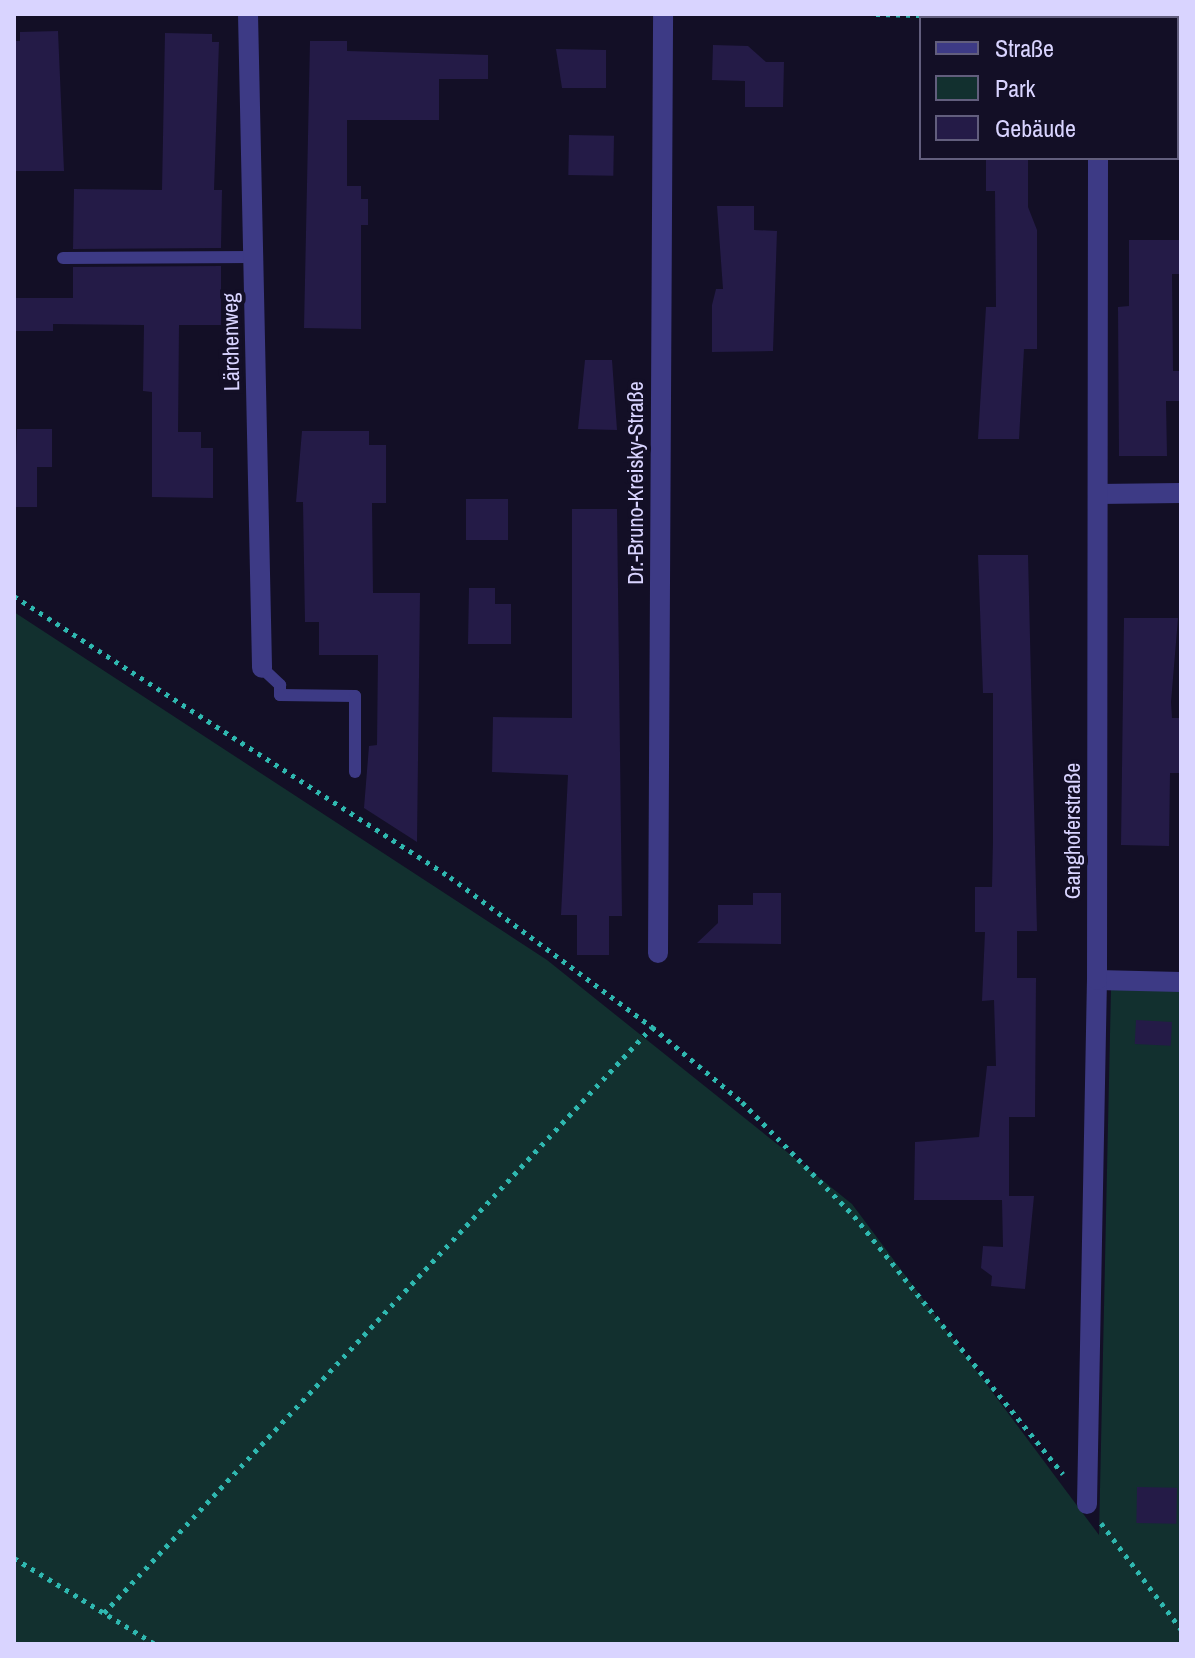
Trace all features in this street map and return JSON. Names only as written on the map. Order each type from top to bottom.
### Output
[{"type":"street","name":"Lärchenweg","points":[[248,14],[262,668]]},
{"type":"street","name":"Dr.-Bruno-Kreisky-Straße","points":[[658,953],[663,14]]},
{"type":"street","name":"Ganghoferstraße","points":[[1087,1504],[1097,980],[1098,160]]},
{"type":"street","points":[[1098,494],[1181,493]]},
{"type":"street","points":[[1097,980],[1181,982]]},
{"type":"lane","points":[[63,258],[253,257]]},
{"type":"lane","points":[[262,668],[280,685],[280,695],[355,696],[355,772]]},
{"type":"path","points":[[876,14],[962,16]]},
{"type":"path","points":[[14,596],[450,877],[652,1027],[742,1102],[854,1216],[1087,1504],[1181,1629]]},
{"type":"path","points":[[104,1613],[652,1027]]},
{"type":"path","points":[[14,1558],[155,1644]]},
{"type":"green space","points":[[14,612],[547,960],[852,1204],[1099,1535],[1111,989],[1181,990],[1181,1644],[14,1644]]},
{"type":"building","points":[[58,31],[64,171],[14,171],[14,41],[20,41],[20,32]]},
{"type":"building","points":[[165,33],[212,34],[212,42],[219,42],[214,190],[222,190],[221,248],[73,249],[74,189],[162,190]]},
{"type":"building","points":[[310,41],[347,41],[347,51],[488,55],[488,79],[439,79],[439,120],[347,120],[347,186],[361,186],[361,199],[368,199],[368,225],[361,225],[361,329],[304,328]]},
{"type":"building","points":[[713,45],[748,46],[766,62],[784,62],[783,107],[745,107],[745,81],[712,80]]},
{"type":"building","points":[[556,49],[606,50],[606,88],[562,88]]},
{"type":"building","points":[[569,135],[614,136],[613,176],[568,175]]},
{"type":"building","points":[[986,160],[1028,160],[1028,207],[1037,230],[1037,349],[1024,349],[1019,439],[978,439],[986,307],[996,307],[995,191],[986,191]]},
{"type":"building","points":[[717,206],[754,206],[754,230],[777,231],[773,351],[712,352],[712,305],[716,289],[723,289]]},
{"type":"building","points":[[1129,240],[1181,240],[1181,274],[1172,274],[1173,371],[1181,371],[1181,401],[1166,401],[1167,456],[1119,456],[1118,307],[1129,306]]},
{"type":"building","points":[[221,266],[221,325],[179,325],[178,432],[201,432],[201,448],[213,448],[213,498],[152,497],[152,392],[143,391],[144,325],[53,324],[53,331],[14,331],[14,298],[73,298],[73,267]]},
{"type":"building","points":[[585,360],[612,360],[617,430],[578,429]]},
{"type":"building","points":[[17,429],[52,429],[52,467],[37,467],[37,507],[14,507]]},
{"type":"building","points":[[302,431],[369,431],[369,445],[386,445],[386,503],[372,503],[373,593],[420,593],[417,842],[364,808],[369,746],[377,745],[378,655],[319,655],[319,622],[305,622],[303,502],[296,502]]},
{"type":"building","points":[[466,499],[508,499],[508,540],[466,540]]},
{"type":"building","points":[[572,509],[617,509],[622,916],[609,916],[609,955],[577,955],[577,915],[561,915],[568,775],[492,772],[493,717],[572,718]]},
{"type":"building","points":[[978,555],[1028,555],[1037,931],[1017,931],[1017,978],[1036,978],[1035,1117],[1009,1117],[1009,1196],[1034,1196],[1025,1289],[991,1286],[992,1276],[981,1268],[983,1246],[1003,1247],[1002,1200],[914,1200],[915,1142],[979,1137],[987,1066],[996,1066],[994,1000],[982,1001],[985,932],[975,932],[975,887],[992,887],[993,841],[993,693],[983,693]]},
{"type":"building","points":[[469,588],[495,588],[495,604],[511,604],[511,644],[468,644]]},
{"type":"building","points":[[1124,618],[1178,618],[1171,702],[1172,718],[1181,718],[1181,773],[1170,773],[1169,846],[1121,845]]},
{"type":"building","points":[[753,893],[781,893],[781,944],[697,943],[718,923],[718,905],[753,905]]},
{"type":"building","points":[[1136,1020],[1172,1022],[1171,1046],[1135,1044]]},
{"type":"building","points":[[1137,1487],[1177,1488],[1176,1524],[1136,1523]]}]
